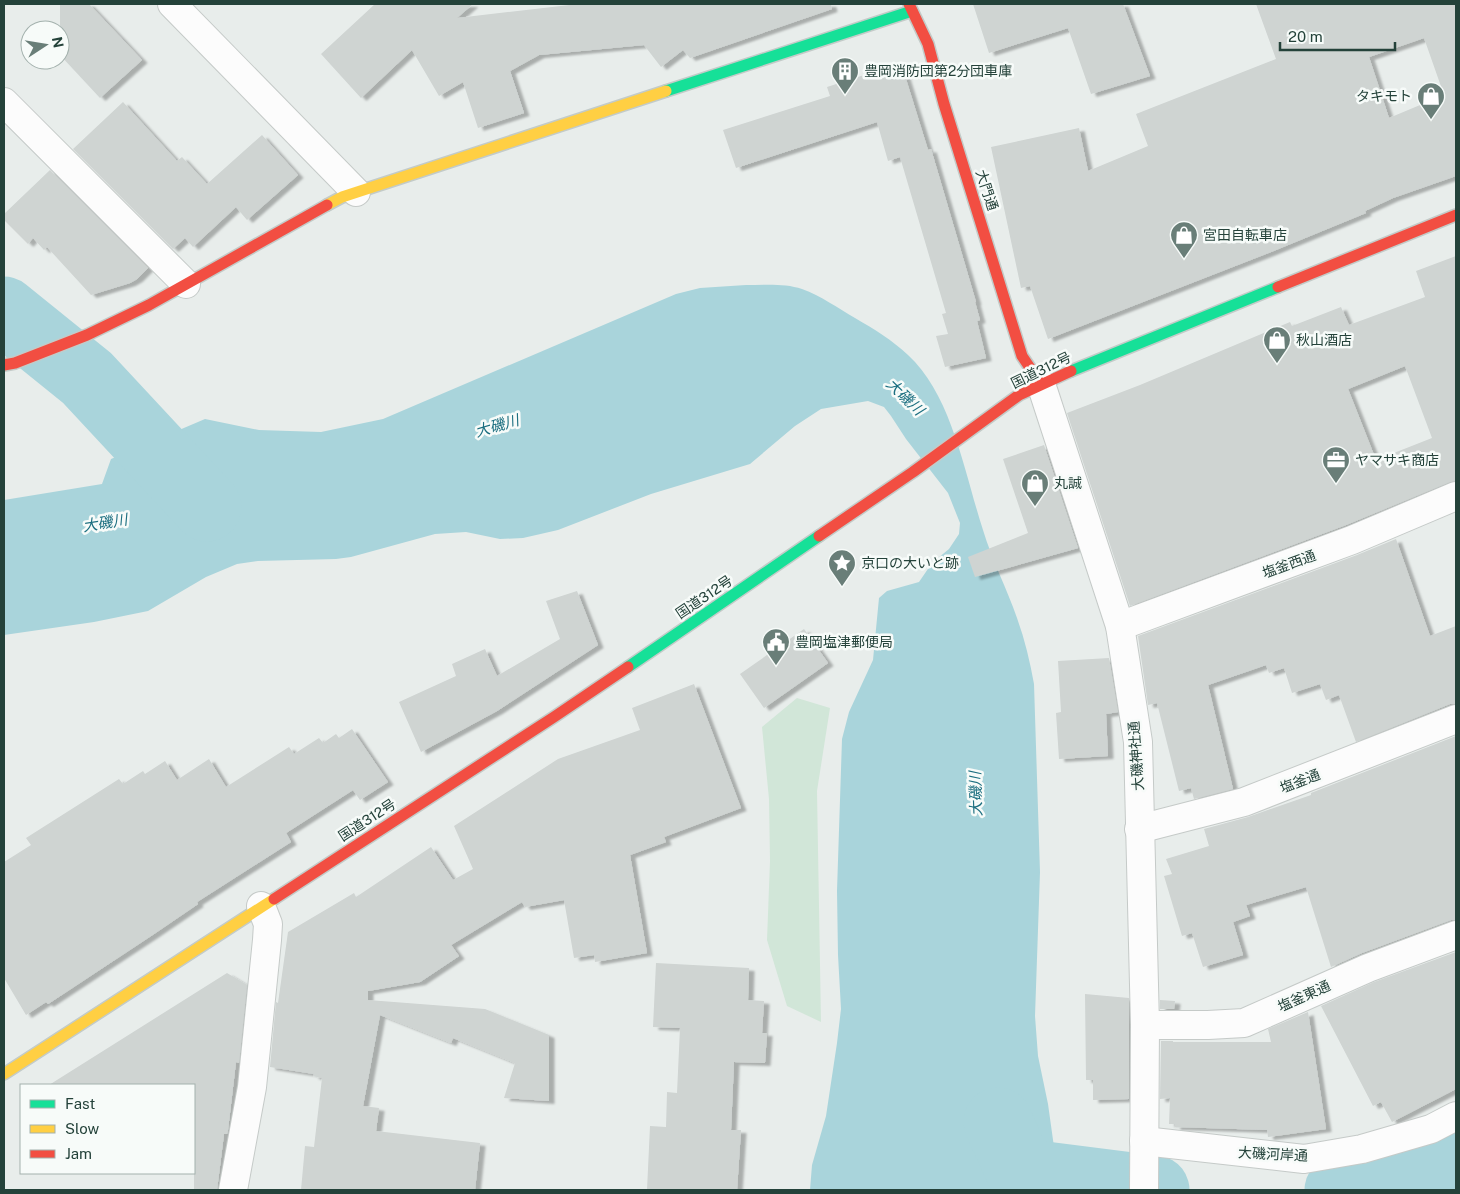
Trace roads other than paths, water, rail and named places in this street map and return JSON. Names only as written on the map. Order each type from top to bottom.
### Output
[{"type":"main road","points":[[7,360],[87,335],[149,305],[342,197],[911,7]]},
{"type":"main road","name":"大門通","points":[[911,7],[928,44],[944,104],[1000,278],[1030,390]]},
{"type":"main road","name":"国道312号","points":[[4,1074],[554,718],[914,472],[1030,390],[1456,214]]},
{"type":"street","points":[[172,4],[356,192]]},
{"type":"street","points":[[4,102],[186,284]]},
{"type":"street","name":"大磯神社通","points":[[1030,390],[1120,626],[1138,742],[1145,1025],[1144,1190]]},
{"type":"street","name":"塩釜西通","points":[[1120,626],[1352,540],[1456,496]]},
{"type":"street","name":"塩釜通","points":[[1139,829],[1244,802],[1456,719]]},
{"type":"street","points":[[233,1190],[252,1088],[267,940],[268,924],[261,906]]},
{"type":"street","name":"塩釜東通","points":[[1145,1025],[1208,1026],[1244,1023],[1368,968],[1456,935]]},
{"type":"street","name":"大磯河岸通","points":[[1144,1141],[1304,1159],[1362,1149],[1431,1129],[1456,1116]]},
{"type":"water","points":[[782,285],[802,289],[829,302],[889,340],[908,355],[936,391],[955,437],[987,541],[1020,626],[1034,684],[1040,872],[1035,1016],[1038,1056],[1048,1104],[1060,1190],[810,1190],[812,1165],[826,1116],[841,1009],[837,891],[842,739],[849,712],[873,660],[879,598],[887,591],[919,582],[932,563],[949,549],[959,534],[960,523],[948,493],[884,407],[868,401],[821,409],[795,426],[750,464],[651,494],[558,530],[523,538],[500,539],[466,532],[435,534],[351,557],[258,561],[237,564],[206,577],[148,611],[94,622],[4,635],[4,500],[102,484],[111,459],[205,419],[259,430],[321,432],[383,419],[676,294],[700,288]]},
{"type":"waterway","points":[[4,311],[87,378],[207,507]]},
{"type":"waterway","name":"大磯川","points":[[998,1122],[1021,1173],[1155,1190]]},
{"type":"waterway","name":"大磯川","points":[[1339,1190],[1445,1165],[1456,1160]]},
{"type":"place","name":"豊岡消防団第2分団車庫","points":[[845,95]]},
{"type":"place","name":"タキモト","points":[[1431,120]]},
{"type":"place","name":"宮田自転車店","points":[[1184,259]]},
{"type":"place","name":"秋山酒店","points":[[1277,364]]},
{"type":"place","name":"ヤマサキ商店","points":[[1336,484]]},
{"type":"place","name":"丸誠","points":[[1035,507]]},
{"type":"place","name":"京口の大いと跡","points":[[842,587]]},
{"type":"place","name":"豊岡塩津郵便局","points":[[776,666]]}]
